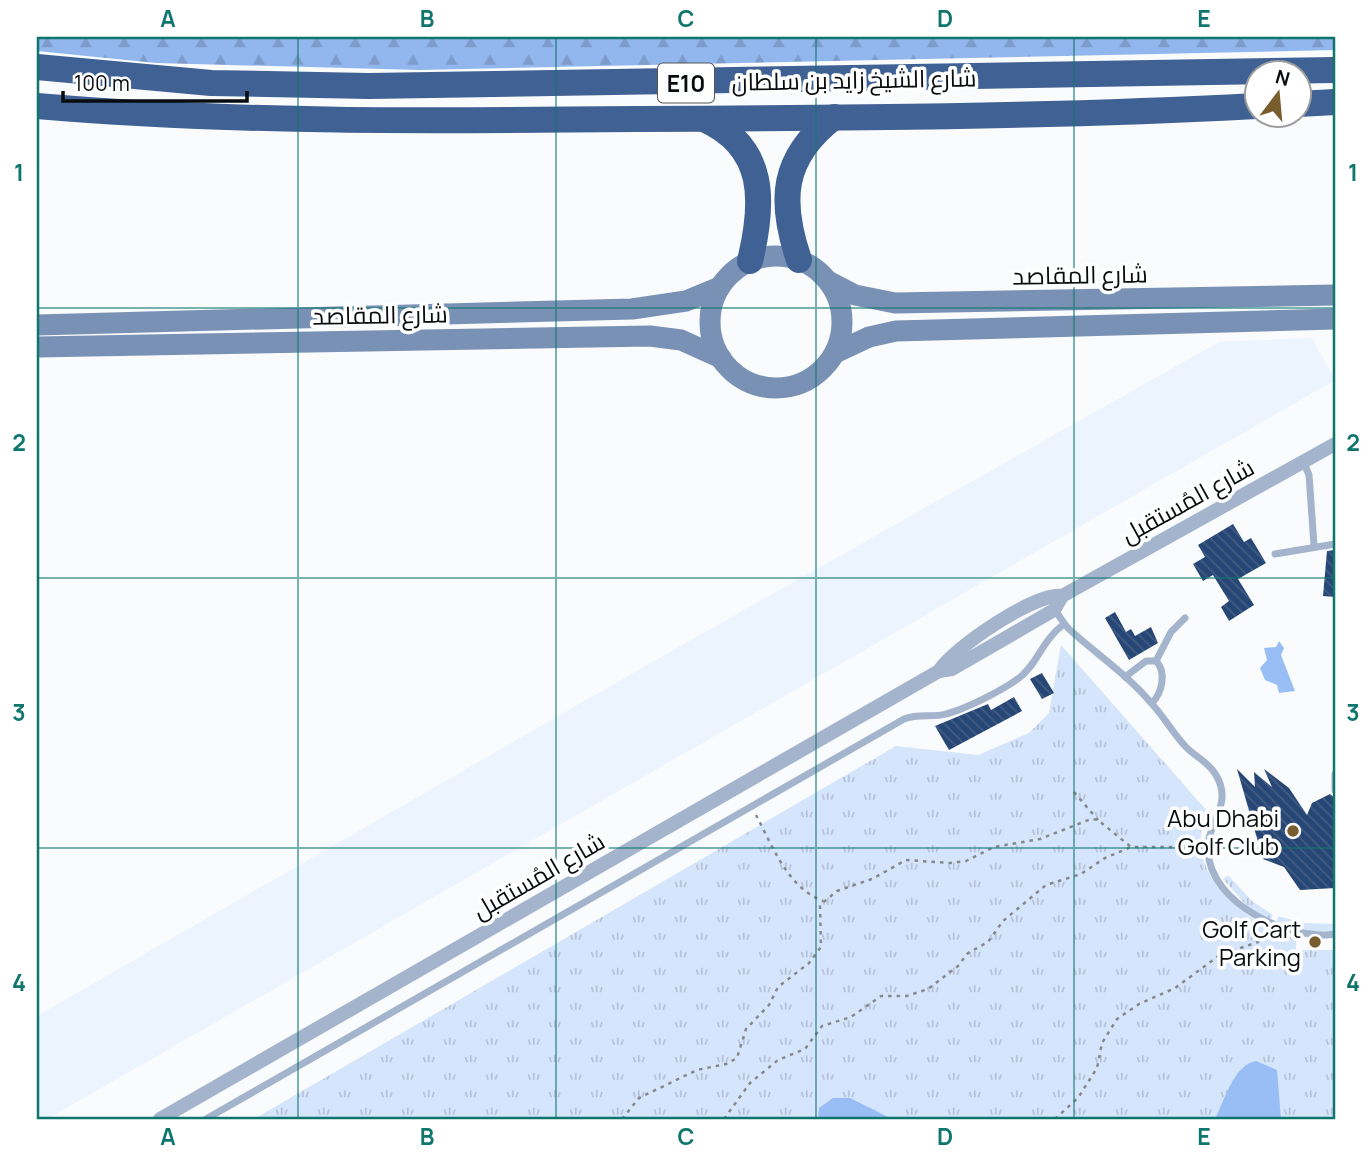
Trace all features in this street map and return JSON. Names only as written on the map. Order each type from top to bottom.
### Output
[{"type":"highway","name":"شارع الشيخ زايد بن سلطان","points":[[37,67],[211,83],[369,86],[1335,70]]},
{"type":"highway","points":[[1312,103],[1335,102]]},
{"type":"highway","points":[[37,106],[274,120],[704,119],[1242,106]]},
{"type":"highway","points":[[799,260],[786,217],[788,185],[799,154],[814,134],[834,117]]},
{"type":"highway","points":[[704,119],[726,131],[751,160],[760,209],[750,261]]},
{"type":"street","points":[[779,256],[799,260],[814,267],[830,282],[837,295],[842,317],[841,339],[835,352],[812,377],[780,388],[746,381],[721,358],[712,337],[710,315],[720,287],[728,276],[750,261],[779,256]]},
{"type":"street","name":"شارع المقاصد","points":[[830,282],[855,295],[895,303],[1335,295]]},
{"type":"street","name":"شارع المقاصد","points":[[37,325],[632,309],[677,304],[720,287]]},
{"type":"street","points":[[835,352],[869,337],[903,331],[1332,321]]},
{"type":"street","name":"شارع المقاصد","points":[[37,347],[650,336],[681,340],[721,358]]},
{"type":"street","name":"شارع المُستقبل","points":[[160,1119],[939,671],[985,632],[1040,600],[1049,596],[1062,596],[1335,444]]},
{"type":"street","points":[[1054,610],[1062,596]]},
{"type":"street","name":"شارع المُستقبل","points":[[939,671],[952,669],[1054,610]]},
{"type":"lane","points":[[1303,461],[1309,475],[1314,545]]},
{"type":"lane","points":[[1275,554],[1314,545],[1335,544]]},
{"type":"lane","points":[[1040,600],[1054,610],[1064,624],[1152,703],[1188,750],[1211,768],[1222,788],[1222,803],[1207,847],[1211,865],[1225,888],[1248,910],[1275,926],[1305,934],[1335,934]]},
{"type":"lane","points":[[1156,661],[1171,632],[1185,618]]},
{"type":"lane","points":[[206,1119],[904,719],[915,715],[950,713],[1019,678],[1047,639],[1064,624]]},
{"type":"lane","points":[[1125,677],[1146,661],[1156,661]]},
{"type":"lane","points":[[1152,703],[1161,689],[1162,670],[1156,661]]},
{"type":"lane","points":[[1335,774],[1335,790]]},
{"type":"path","points":[[1074,792],[1098,820],[1131,847]]},
{"type":"path","points":[[751,807],[790,877],[806,892],[823,901]]},
{"type":"path","points":[[622,1119],[631,1105],[647,1093],[697,1070],[726,1064],[737,1058],[746,1029],[769,1005],[778,987],[809,962],[821,947],[823,932],[819,913],[823,901],[843,888],[872,879],[906,860],[950,863],[967,861],[993,847],[1040,839],[1081,821],[1098,820]]},
{"type":"path","points":[[724,1119],[750,1083],[778,1060],[805,1049],[822,1026],[850,1017],[881,996],[907,996],[928,989],[958,966],[968,953],[988,942],[1003,921],[1046,885],[1081,874],[1105,858],[1131,847],[1207,847]]},
{"type":"path","points":[[1055,1119],[1079,1098],[1097,1068],[1102,1043],[1117,1019],[1139,1004],[1175,988],[1220,955],[1258,942],[1275,926]]},
{"type":"shaded area","points":[[1312,338],[1335,380],[47,1119],[37,1119],[37,1016],[675,649],[1219,342]]},
{"type":"shaded area","points":[[1279,641],[1284,648],[1281,655],[1295,691],[1279,693],[1277,685],[1265,680],[1260,668],[1267,660],[1264,648],[1276,647]]},
{"type":"shaded area","points":[[1256,1061],[1277,1070],[1281,1119],[1215,1119],[1236,1076],[1248,1064]]},
{"type":"shaded area","points":[[833,1098],[850,1098],[892,1119],[818,1119],[819,1108]]},
{"type":"green space","points":[[37,37],[1335,37],[1335,50],[419,70],[156,63],[37,51]]},
{"type":"green space","points":[[1061,645],[1214,819],[1201,828],[1201,852],[1208,870],[1226,897],[1252,918],[1296,939],[1296,950],[1335,950],[1335,1119],[254,1119],[896,746],[978,755],[1029,733],[1049,713]]},
{"type":"green space","points":[[1228,875],[1252,901],[1273,915],[1270,921],[1247,906],[1223,879]]},
{"type":"green space","points":[[1278,916],[1303,923],[1335,924],[1335,931],[1310,931],[1276,923]]},
{"type":"building","points":[[1233,524],[1244,542],[1251,538],[1266,563],[1238,579],[1254,605],[1229,621],[1221,607],[1229,601],[1213,575],[1203,581],[1193,564],[1205,557],[1198,545]]},
{"type":"building","points":[[1335,550],[1335,597],[1323,596],[1327,551]]},
{"type":"building","points":[[1115,612],[1126,632],[1131,629],[1135,636],[1151,627],[1158,643],[1129,660],[1105,618]]},
{"type":"building","points":[[1042,673],[1054,693],[1042,699],[1030,679]]},
{"type":"building","points":[[1014,697],[1022,711],[949,750],[935,726],[988,704],[991,710]]},
{"type":"building","name":"Abu Dhabi Golf Club","points":[[1237,769],[1255,787],[1254,772],[1272,787],[1264,769],[1289,788],[1307,815],[1312,803],[1330,794],[1335,798],[1335,888],[1300,890],[1284,867],[1263,859]]},
{"type":"place","name":"Abu Dhabi Golf Club","points":[[1293,831]]},
{"type":"place","name":"Golf Cart Parking","points":[[1315,942]]}]
